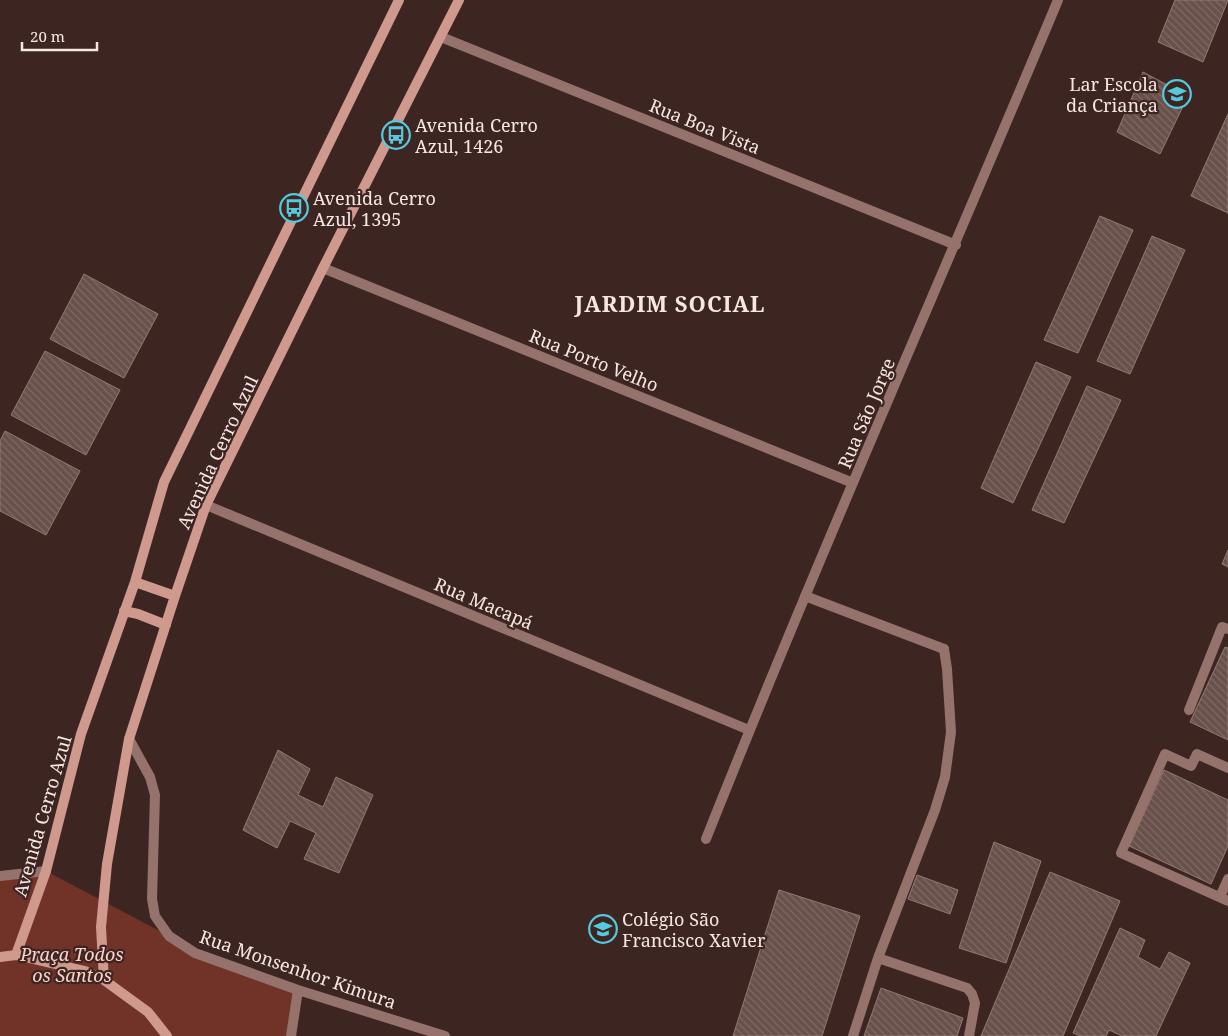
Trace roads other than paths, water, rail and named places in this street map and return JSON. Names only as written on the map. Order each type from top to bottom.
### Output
[{"type":"main road","name":"Avenida Cerro Azul","points":[[16,955],[46,871],[82,734],[135,582],[164,482],[399,0]]},
{"type":"main road","name":"Avenida Cerro Azul","points":[[104,980],[101,927],[107,864],[129,739],[206,505],[323,268],[459,0]]},
{"type":"main road","points":[[135,582],[175,596]]},
{"type":"main road","points":[[124,611],[138,614],[166,625]]},
{"type":"main road","points":[[0,957],[16,955],[85,971],[104,980],[148,1012],[167,1036]]},
{"type":"street","name":"Rua São Jorge","points":[[706,839],[805,596],[956,245],[1057,0]]},
{"type":"street","name":"Rua Boa Vista","points":[[441,36],[956,245]]},
{"type":"street","name":"Rua Porto Velho","points":[[323,268],[853,483]]},
{"type":"street","name":"Rua Macapá","points":[[206,505],[749,730]]},
{"type":"street","points":[[805,596],[944,649],[947,668],[951,732],[945,777],[878,958],[853,1036]]},
{"type":"street","points":[[1189,710],[1222,627],[1228,630]]},
{"type":"street","name":"Rua Monsenhor Kimura","points":[[129,739],[150,777],[155,795],[152,899],[155,916],[169,936],[195,953],[298,990],[445,1036]]},
{"type":"street","points":[[1228,768],[1197,754],[1191,766],[1165,754],[1121,853],[1224,899],[1228,879]]},
{"type":"street","points":[[0,876],[46,871]]},
{"type":"street","points":[[878,958],[966,988],[972,994],[975,1003],[969,1036]]},
{"type":"street","points":[[290,1036],[298,990]]},
{"type":"place","name":"Lar Escola da Criança","points":[[1177,94]]},
{"type":"place","name":"Avenida Cerro Azul, 1426","points":[[396,135]]},
{"type":"place","name":"Avenida Cerro Azul, 1395","points":[[294,208]]},
{"type":"place","name":"Colégio São Francisco Xavier","points":[[603,929]]},
{"type":"district","name":"JARDIM SOCIAL","points":[[670,303]]},
{"type":"park label","name":"Praça Todos os Santos","points":[[72,964]]}]
